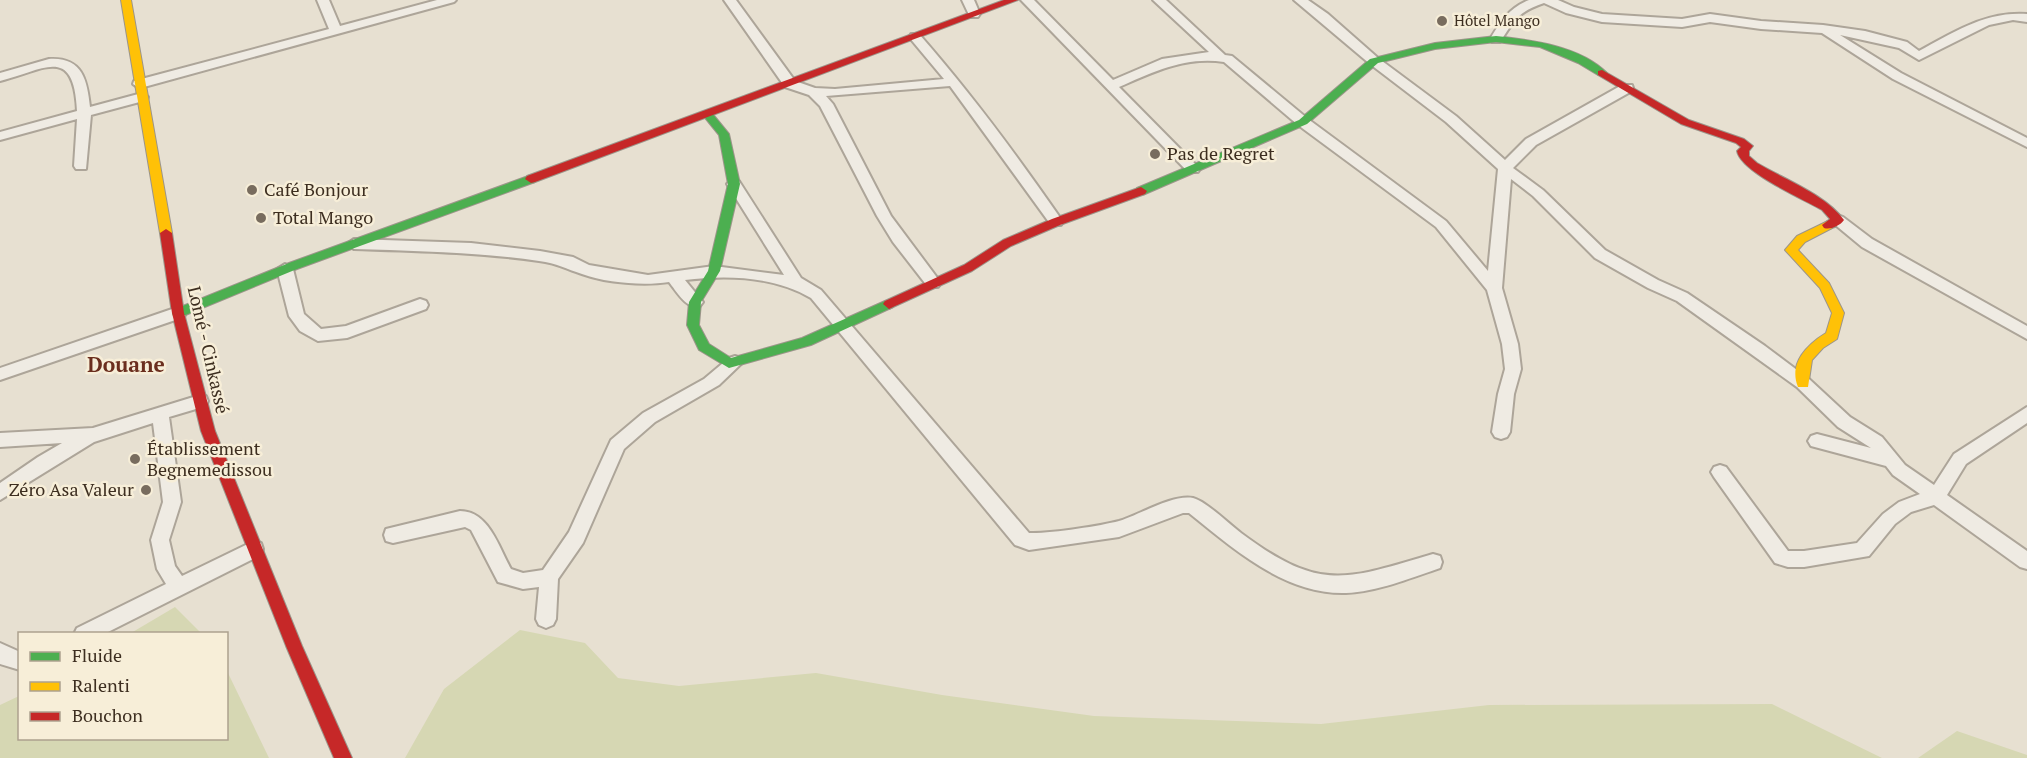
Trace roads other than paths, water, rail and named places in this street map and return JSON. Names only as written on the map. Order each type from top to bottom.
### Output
[{"type":"main road","name":"Lomé - Cinkassé","points":[[126,0],[140,91],[161,197],[177,313],[200,401],[217,458],[343,758]]},
{"type":"main road","points":[[177,313],[285,269],[1013,0]]},
{"type":"main road","points":[[707,114],[724,135],[734,184],[714,271],[695,302],[693,325],[704,347],[723,361],[735,362],[806,342],[968,268],[1007,243],[1193,170],[1303,122],[1374,61],[1435,46],[1496,39],[1542,44],[1582,61],[1685,122],[1740,141],[1747,146],[1743,151],[1744,157],[1753,166],[1826,207],[1838,220],[1801,239],[1791,250],[1825,286],[1838,313],[1832,336],[1814,346],[1801,369],[1803,383]]},
{"type":"street","points":[[323,0],[336,32]]},
{"type":"street","points":[[0,136],[85,113],[140,91],[450,0]]},
{"type":"street","points":[[730,0],[790,84],[814,92],[870,90],[955,82]]},
{"type":"street","points":[[968,0],[974,14]]},
{"type":"street","points":[[1027,0],[1193,170]]},
{"type":"street","points":[[1159,0],[1220,56],[1244,70],[1261,88],[1303,122],[1441,224],[1494,288]]},
{"type":"street","points":[[1300,0],[1450,119],[1505,168],[1538,193],[1600,254],[1690,303],[1803,383],[1844,422],[1876,442],[1899,470],[2027,561]]},
{"type":"street","points":[[1496,39],[1512,14],[1521,7],[1540,0]]},
{"type":"street","points":[[1548,0],[1602,18],[1682,23],[1710,18],[1761,25],[1820,28],[1865,35],[1903,45],[1918,56]]},
{"type":"street","points":[[1889,70],[1991,19],[2007,15],[2027,18]]},
{"type":"street","points":[[1820,28],[1889,70],[2027,143]]},
{"type":"street","points":[[915,37],[955,82],[1019,166],[1056,222]]},
{"type":"street","points":[[1110,86],[1166,62],[1220,56]]},
{"type":"street","points":[[0,77],[47,64],[62,63],[75,68],[79,77],[85,113],[81,166]]},
{"type":"street","points":[[1501,432],[1506,394],[1513,369],[1510,344],[1494,288],[1505,168],[1531,142],[1627,88]]},
{"type":"street","points":[[814,92],[826,105],[898,238],[933,283]]},
{"type":"street","points":[[734,184],[796,282]]},
{"type":"street","points":[[1838,220],[1867,243],[2027,333]]},
{"type":"street","points":[[353,244],[471,248],[552,258],[568,261],[586,270],[648,280],[714,271],[796,282],[816,294],[971,482],[1022,539],[1037,542],[1119,529],[1183,505],[1193,506],[1249,550],[1307,581],[1348,585],[1433,562]]},
{"type":"street","points":[[285,269],[297,316],[306,327],[318,335],[347,332],[420,305]]},
{"type":"street","points":[[674,278],[695,302]]},
{"type":"street","points":[[0,374],[177,313]]},
{"type":"street","points":[[546,619],[549,577],[576,537],[616,445],[626,434],[659,410],[711,382],[735,362]]},
{"type":"street","points":[[0,493],[44,462],[93,435],[200,401]]},
{"type":"street","points":[[160,414],[172,502],[160,540],[166,569],[179,586]]},
{"type":"street","points":[[1719,472],[1777,551],[1788,559],[1862,550],[1889,519],[1905,507],[1936,496],[1960,459],[2027,414]]},
{"type":"street","points":[[0,440],[93,435]]},
{"type":"street","points":[[1817,441],[1889,460]]},
{"type":"street","points":[[393,535],[460,519],[469,519],[477,525],[505,576],[523,581],[549,577]]},
{"type":"street","points":[[86,632],[254,549]]},
{"type":"street","points":[[0,652],[6,657],[18,660]]},
{"type":"place","name":"Hôtel Mango","points":[[1442,21]]},
{"type":"place","name":"Pas de Regret","points":[[1155,154]]},
{"type":"place","name":"Café Bonjour","points":[[252,190]]},
{"type":"place","name":"Total Mango","points":[[261,218]]},
{"type":"place","name":"Établissement Begnemedissou","points":[[135,459]]},
{"type":"place","name":"Zéro Asa Valeur","points":[[146,490]]},
{"type":"district","name":"Douane","points":[[126,365]]}]
